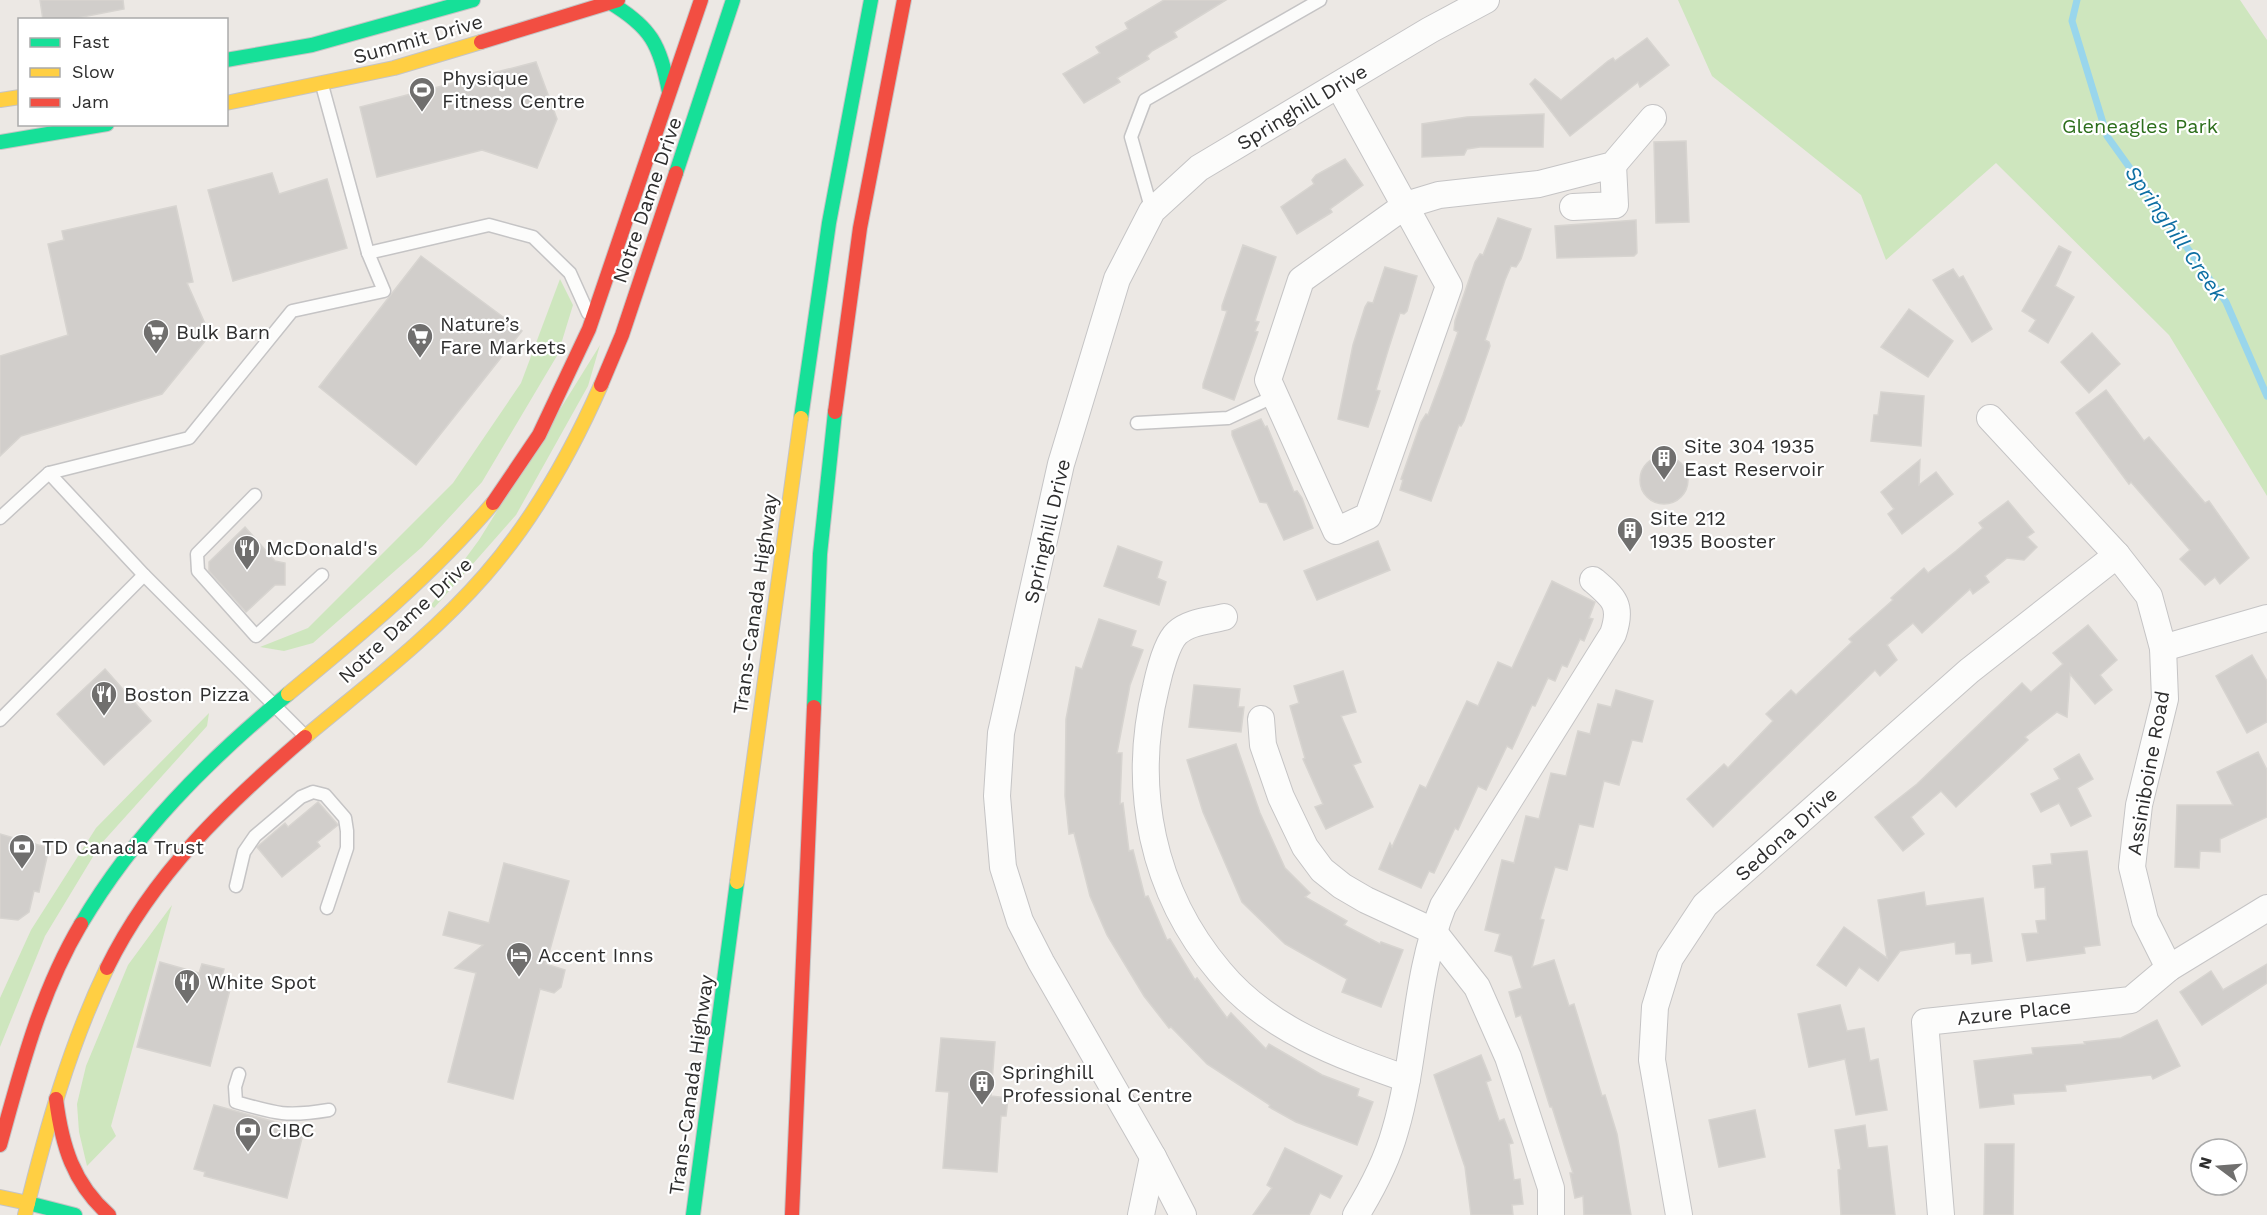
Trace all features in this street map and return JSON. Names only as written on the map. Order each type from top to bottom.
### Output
[{"type":"main road","name":"Summit Drive","points":[[228,60],[312,45],[473,0]]},
{"type":"main road","name":"Notre Dame Drive","points":[[0,1145],[39,1012],[89,912],[129,850],[183,788],[274,706],[378,619],[469,531],[521,464],[545,424],[593,326],[701,0]]},
{"type":"main road","name":"Notre Dame Drive","points":[[26,1209],[56,1099],[81,1023],[123,935],[165,875],[217,816],[305,736],[459,603],[529,522],[554,483],[602,388],[622,336],[733,0]]},
{"type":"main road","name":"Trans-Canada Highway","points":[[693,1215],[828,224],[871,0]]},
{"type":"main road","points":[[792,1215],[820,554],[837,398],[860,228],[904,0]]},
{"type":"main road","name":"Summit Drive","points":[[228,103],[322,86],[394,68],[613,1]]},
{"type":"main road","points":[[613,1],[650,30],[662,54],[670,93]]},
{"type":"main road","points":[[0,100],[18,97]]},
{"type":"main road","points":[[0,142],[95,126]]},
{"type":"main road","points":[[56,1099],[60,1136],[73,1176],[93,1203],[109,1215]]},
{"type":"main road","points":[[0,1114],[12,1100]]},
{"type":"main road","points":[[0,1197],[26,1209],[75,1215]]},
{"type":"street","name":"Springhill Drive","points":[[1183,1215],[1153,1156],[1020,921],[1003,867],[997,796],[1001,734],[1061,464],[1117,279],[1152,210],[1199,168],[1430,30],[1486,0]]},
{"type":"street","points":[[1339,86],[1406,205],[1449,286],[1368,516],[1336,531],[1268,380],[1301,280],[1406,205],[1439,195],[1539,184],[1613,165],[1653,118]]},
{"type":"street","points":[[1572,207],[1615,205],[1613,165]]},
{"type":"street","name":"Assiniboine Road","points":[[1990,418],[2117,555],[2149,596],[2163,648],[2165,699],[2139,805],[2132,867],[2145,920],[2169,968]]},
{"type":"street","name":"Sedona Drive","points":[[1679,1215],[1652,1060],[1655,1007],[1670,958],[1706,905],[1969,671],[2117,555]]},
{"type":"street","points":[[1356,1215],[1370,1192],[1395,1133],[1407,1079],[1418,1001],[1433,931],[1443,906],[1613,634],[1618,621],[1617,608],[1612,597],[1593,580]]},
{"type":"street","points":[[1224,617],[1188,626],[1175,634],[1160,667],[1149,713],[1144,766],[1147,813],[1156,859],[1172,898],[1195,938],[1220,973],[1253,1005],[1305,1038],[1342,1056],[1407,1079]]},
{"type":"street","points":[[2163,648],[2267,618]]},
{"type":"street","points":[[1261,718],[1263,745],[1281,797],[1305,847],[1322,870],[1342,886],[1366,900],[1433,931],[1477,987],[1508,1057],[1551,1188],[1551,1215]]},
{"type":"street","name":"Azure Place","points":[[1941,1215],[1925,1022],[2131,1000],[2169,968],[2267,908]]},
{"type":"street","points":[[1141,1215],[1153,1156]]},
{"type":"lane","points":[[1152,210],[1131,137],[1145,100],[1320,0]]},
{"type":"lane","points":[[0,518],[49,473],[189,438],[292,311],[384,291],[368,254],[322,86]]},
{"type":"lane","points":[[368,254],[489,225],[534,237],[570,273],[593,326]]},
{"type":"lane","points":[[1137,423],[1228,418],[1275,396]]},
{"type":"lane","points":[[49,473],[144,575],[305,736]]},
{"type":"lane","points":[[255,495],[197,554],[198,571],[256,636],[322,575]]},
{"type":"lane","points":[[0,720],[144,575]]},
{"type":"lane","points":[[236,886],[244,852],[255,836],[301,797],[313,792],[325,795],[332,803],[345,818],[347,831],[347,848],[327,908]]},
{"type":"lane","points":[[239,1074],[234,1097],[236,1102],[295,1116],[329,1110]]},
{"type":"green space","name":"Gleneagles Park","points":[[1678,0],[2240,0],[2267,40],[2267,496],[2169,335],[1996,163],[1886,260],[1861,195],[1712,76]]},
{"type":"green space","points":[[560,279],[573,305],[558,354],[482,482],[422,547],[313,643],[284,651],[260,647],[308,628],[453,483],[521,383]]},
{"type":"green space","points":[[600,345],[588,386],[516,515],[434,608],[431,605],[479,540]]},
{"type":"green space","points":[[209,713],[207,726],[100,845],[45,936],[0,1047],[0,998],[31,930],[96,828]]},
{"type":"green space","points":[[172,905],[111,1126],[116,1136],[87,1166],[79,1132],[77,1104],[86,1066],[128,965]]},
{"type":"building","points":[[40,0],[123,0],[124,9],[77,18],[43,18]]},
{"type":"building","points":[[1164,0],[1226,0],[1174,32],[1177,37],[1152,51],[1147,56],[1149,59],[1117,78],[1120,82],[1084,103],[1063,74],[1100,53],[1096,47],[1128,29],[1125,23]]},
{"type":"building","points":[[1647,38],[1669,65],[1640,87],[1638,82],[1570,136],[1530,84],[1535,79],[1561,100],[1608,61],[1613,58],[1615,61]]},
{"type":"building","points":[[536,62],[557,119],[537,168],[482,150],[377,177],[360,107]]},
{"type":"building","points":[[1544,114],[1543,147],[1480,147],[1467,149],[1464,155],[1422,157],[1422,124],[1467,117]]},
{"type":"building","points":[[1686,141],[1689,222],[1656,223],[1654,142]]},
{"type":"building","points":[[1345,159],[1363,185],[1330,209],[1332,212],[1297,234],[1281,207],[1314,184],[1312,180],[1316,175]]},
{"type":"building","points":[[272,173],[279,194],[327,179],[347,248],[233,281],[208,190]]},
{"type":"building","points":[[176,206],[193,282],[187,283],[210,335],[162,394],[21,436],[0,456],[0,356],[68,335],[48,244],[64,240],[62,231]]},
{"type":"building","points":[[1498,218],[1531,229],[1521,259],[1516,267],[1511,266],[1505,280],[1485,340],[1490,346],[1464,421],[1461,426],[1459,425],[1431,501],[1400,490],[1403,480],[1401,479],[1421,422],[1426,414],[1428,415],[1458,332],[1454,330],[1455,321],[1475,262],[1480,254],[1483,255]]},
{"type":"building","points":[[1636,220],[1637,253],[1634,256],[1557,258],[1555,226]]},
{"type":"building","points":[[1243,245],[1276,257],[1255,321],[1259,322],[1255,331],[1258,332],[1234,400],[1203,388],[1203,384],[1227,311],[1222,310],[1222,306]]},
{"type":"building","points":[[2059,246],[2071,252],[2055,286],[2074,297],[2048,343],[2029,331],[2036,320],[2022,311]]},
{"type":"building","name":"Nature’s Fare Markets","points":[[421,256],[522,331],[416,465],[319,387]]},
{"type":"building","points":[[1385,267],[1417,276],[1407,311],[1404,314],[1400,313],[1376,390],[1380,391],[1368,427],[1338,419],[1353,345],[1365,307],[1368,302],[1373,303]]},
{"type":"building","points":[[1953,269],[1959,278],[1963,276],[1992,329],[1972,342],[1933,280]]},
{"type":"building","points":[[1909,309],[1953,341],[1928,377],[1881,347]]},
{"type":"building","points":[[2092,333],[2120,364],[2089,393],[2061,362]]},
{"type":"building","points":[[2106,390],[2144,441],[2149,437],[2205,503],[2209,501],[2249,558],[2220,584],[2215,577],[2205,585],[2180,559],[2190,550],[2131,482],[2129,484],[2076,413]]},
{"type":"building","points":[[1881,392],[1924,396],[1921,446],[1871,441],[1874,415],[1878,415]]},
{"type":"building","points":[[1261,419],[1265,427],[1267,426],[1294,492],[1297,491],[1302,498],[1313,528],[1284,540],[1267,503],[1260,502],[1232,435],[1232,431]]},
{"type":"building","name":"Site 304 1935 East Reservoir","points":[[1664,456],[1681,463],[1688,480],[1681,497],[1664,504],[1647,497],[1640,480],[1647,463]]},
{"type":"building","points":[[1920,460],[1919,485],[1936,472],[1953,494],[1902,534],[1888,514],[1894,509],[1881,492]]},
{"type":"building","points":[[2008,501],[2034,532],[2027,537],[2037,547],[2024,560],[2007,558],[1985,576],[1989,582],[1973,594],[1970,589],[1922,633],[1913,623],[1887,645],[1897,660],[1880,676],[1875,670],[1713,827],[1687,799],[1724,764],[1728,768],[1773,721],[1766,714],[1791,690],[1796,695],[1852,642],[1849,639],[1893,600],[1891,598],[1924,568],[1928,573],[1956,551],[1983,528],[1979,523]]},
{"type":"building","name":"McDonald's","points":[[245,527],[275,561],[285,563],[285,585],[275,585],[246,612],[209,571],[209,562]]},
{"type":"building","points":[[1378,541],[1390,570],[1317,600],[1304,571]]},
{"type":"building","points":[[1118,546],[1162,562],[1157,578],[1166,582],[1159,605],[1104,586]]},
{"type":"building","points":[[1552,581],[1595,602],[1589,618],[1593,619],[1584,641],[1580,639],[1567,667],[1562,665],[1555,681],[1548,678],[1535,706],[1532,705],[1512,749],[1507,746],[1486,790],[1478,786],[1458,830],[1455,828],[1434,873],[1429,871],[1421,888],[1379,869],[1390,843],[1392,847],[1420,785],[1426,788],[1467,701],[1478,706],[1498,662],[1512,668]]},
{"type":"building","points":[[1099,619],[1136,631],[1131,646],[1143,650],[1130,685],[1117,753],[1122,753],[1120,804],[1123,803],[1129,851],[1133,850],[1145,897],[1148,896],[1167,940],[1170,939],[1195,980],[1197,978],[1227,1018],[1231,1013],[1266,1049],[1269,1044],[1322,1075],[1359,1089],[1357,1096],[1373,1102],[1357,1145],[1296,1122],[1269,1107],[1270,1105],[1207,1064],[1171,1027],[1169,1028],[1144,996],[1107,935],[1090,896],[1074,833],[1069,834],[1065,796],[1066,719],[1076,667],[1082,669]]},
{"type":"building","points":[[2088,625],[2117,660],[2100,675],[2112,690],[2095,704],[2070,674],[2067,717],[2057,712],[2025,737],[2028,740],[1956,807],[1941,791],[1911,817],[1924,834],[1903,851],[1875,817],[1917,784],[2022,683],[2031,692],[2063,664],[2053,653]]},
{"type":"building","points":[[2252,655],[2267,681],[2267,722],[2247,733],[2216,676]]},
{"type":"building","name":"Boston Pizza","points":[[105,669],[151,721],[104,765],[57,714]]},
{"type":"building","points":[[1343,671],[1356,712],[1341,716],[1361,762],[1353,765],[1373,807],[1326,829],[1315,807],[1323,804],[1303,759],[1305,758],[1290,706],[1299,703],[1294,686]]},
{"type":"building","points":[[1194,685],[1240,689],[1238,707],[1244,707],[1241,732],[1189,727]]},
{"type":"building","points":[[1616,690],[1653,701],[1642,742],[1632,740],[1619,785],[1604,781],[1593,827],[1579,824],[1567,870],[1555,867],[1540,919],[1544,920],[1532,967],[1554,960],[1569,1006],[1574,1004],[1602,1096],[1605,1095],[1617,1134],[1631,1215],[1584,1215],[1583,1196],[1575,1198],[1570,1173],[1573,1173],[1552,1107],[1550,1107],[1521,1015],[1516,1017],[1509,992],[1522,988],[1512,956],[1495,951],[1500,934],[1485,930],[1502,860],[1514,863],[1526,816],[1539,819],[1551,773],[1566,776],[1578,731],[1590,734],[1598,704],[1611,707]]},
{"type":"building","points":[[1236,744],[1260,813],[1285,868],[1310,893],[1305,897],[1347,921],[1344,925],[1380,944],[1381,942],[1403,950],[1381,1007],[1342,992],[1347,979],[1285,944],[1242,902],[1203,812],[1187,760]]},
{"type":"building","points":[[2258,752],[2267,770],[2267,817],[2220,839],[2220,852],[2200,851],[2199,868],[2175,867],[2177,805],[2233,805],[2217,772]]},
{"type":"building","points":[[2079,754],[2093,779],[2077,788],[2091,816],[2071,826],[2059,803],[2041,812],[2031,794],[2060,779],[2054,769]]},
{"type":"building","points":[[318,802],[338,825],[317,842],[320,846],[282,877],[257,847],[285,823],[288,827]]},
{"type":"building","name":"TD Canada Trust","points":[[0,834],[49,848],[39,892],[34,891],[29,912],[18,920],[0,918]]},
{"type":"building","points":[[2087,851],[2100,945],[2084,947],[2085,953],[2027,961],[2022,934],[2038,933],[2036,921],[2046,920],[2045,887],[2035,888],[2033,866],[2052,864],[2051,854]]},
{"type":"building","name":"Accent Inns","points":[[504,863],[569,881],[546,964],[565,970],[561,987],[554,993],[540,989],[513,1099],[448,1082],[476,973],[455,968],[483,945],[443,935],[449,912],[489,923]]},
{"type":"building","points":[[1924,892],[1926,906],[1983,898],[1992,961],[1972,964],[1971,953],[1956,954],[1955,942],[1900,951],[1878,981],[1859,967],[1846,986],[1817,965],[1844,927],[1887,958],[1878,900]]},
{"type":"building","name":"White Spot","points":[[160,962],[199,973],[202,964],[224,969],[221,979],[232,982],[210,1066],[137,1047]]},
{"type":"building","points":[[2267,964],[2267,983],[2202,1025],[2180,992],[2211,971],[2223,990]]},
{"type":"building","points":[[1840,1005],[1847,1031],[1864,1028],[1870,1061],[1878,1059],[1887,1110],[1856,1115],[1845,1059],[1809,1067],[1798,1014]]},
{"type":"building","points":[[2157,1020],[2180,1066],[2153,1079],[2151,1075],[2065,1085],[2066,1091],[2013,1094],[2014,1104],[1980,1108],[1974,1061],[2033,1054],[2032,1048],[2085,1044],[2084,1042],[2121,1038]]},
{"type":"building","name":"Springhill Professional Centre","points":[[941,1038],[995,1042],[991,1096],[1008,1098],[1006,1116],[1001,1116],[997,1172],[943,1168],[949,1092],[936,1091]]},
{"type":"building","points":[[1481,1055],[1491,1080],[1486,1082],[1499,1121],[1504,1119],[1513,1143],[1509,1144],[1514,1180],[1520,1179],[1523,1204],[1512,1205],[1513,1215],[1471,1215],[1465,1167],[1434,1075]]},
{"type":"building","name":"CIBC","points":[[214,1105],[304,1130],[287,1198],[204,1176],[205,1172],[194,1169]]},
{"type":"building","points":[[1755,1110],[1765,1157],[1719,1167],[1709,1120]]},
{"type":"building","points":[[1865,1125],[1868,1148],[1887,1146],[1895,1215],[1841,1215],[1838,1170],[1841,1169],[1835,1130]]},
{"type":"building","points":[[1985,1144],[2014,1144],[2013,1215],[1984,1215]]},
{"type":"building","points":[[1285,1148],[1342,1176],[1330,1198],[1320,1193],[1309,1215],[1253,1215],[1272,1188],[1267,1185]]},
{"type":"waterway","name":"Springhill Creek","points":[[2077,0],[2072,21],[2107,136],[2226,302],[2267,396]]},
{"type":"traffic: fast","points":[[228,60],[312,45],[473,0]]},
{"type":"traffic: fast","points":[[676,173],[733,0]]},
{"type":"traffic: fast","points":[[801,418],[829,223],[871,0]]},
{"type":"traffic: fast","points":[[609,2],[635,20],[651,38],[662,61],[669,92]]},
{"type":"traffic: fast","points":[[0,142],[95,126]]},
{"type":"traffic: fast","points":[[814,707],[820,554],[835,412]]},
{"type":"traffic: fast","points":[[81,924],[125,859],[174,800],[229,745],[288,694]]},
{"type":"traffic: fast","points":[[693,1215],[737,882]]},
{"type":"traffic: fast","points":[[28,1203],[75,1215]]},
{"type":"traffic: slow","points":[[228,103],[394,68],[481,42]]},
{"type":"traffic: slow","points":[[0,100],[18,97]]},
{"type":"traffic: slow","points":[[305,737],[443,619],[503,554],[535,508],[564,460],[601,385]]},
{"type":"traffic: slow","points":[[737,882],[801,418]]},
{"type":"traffic: slow","points":[[288,694],[421,579],[493,503]]},
{"type":"traffic: slow","points":[[25,1215],[41,1152],[70,1058],[107,968]]},
{"type":"traffic: slow","points":[[0,1197],[28,1203]]},
{"type":"traffic: jam","points":[[481,42],[618,0]]},
{"type":"traffic: jam","points":[[493,503],[539,435],[589,329],[701,0]]},
{"type":"traffic: jam","points":[[835,412],[860,228],[904,0]]},
{"type":"traffic: jam","points":[[601,385],[622,335],[676,173]]},
{"type":"traffic: jam","points":[[792,1215],[814,707]]},
{"type":"traffic: jam","points":[[107,968],[146,902],[169,871],[220,815],[305,737]]},
{"type":"traffic: jam","points":[[0,1145],[24,1060],[43,1004],[81,924]]},
{"type":"traffic: jam","points":[[56,1099],[71,1163],[86,1190],[109,1215]]},
{"type":"place","name":"Physique Fitness Centre","points":[[422,113]]},
{"type":"place","name":"Bulk Barn","points":[[156,355]]},
{"type":"place","name":"Nature’s Fare Markets","points":[[420,359]]},
{"type":"place","name":"Site 304 1935 East Reservoir","points":[[1664,481]]},
{"type":"place","name":"Site 212 1935 Booster","points":[[1630,553]]},
{"type":"place","name":"McDonald's","points":[[247,571]]},
{"type":"place","name":"Boston Pizza","points":[[104,717]]},
{"type":"place","name":"TD Canada Trust","points":[[22,870]]},
{"type":"place","name":"Accent Inns","points":[[519,978]]},
{"type":"place","name":"White Spot","points":[[187,1005]]},
{"type":"place","name":"Springhill Professional Centre","points":[[982,1106]]},
{"type":"place","name":"CIBC","points":[[248,1153]]}]
